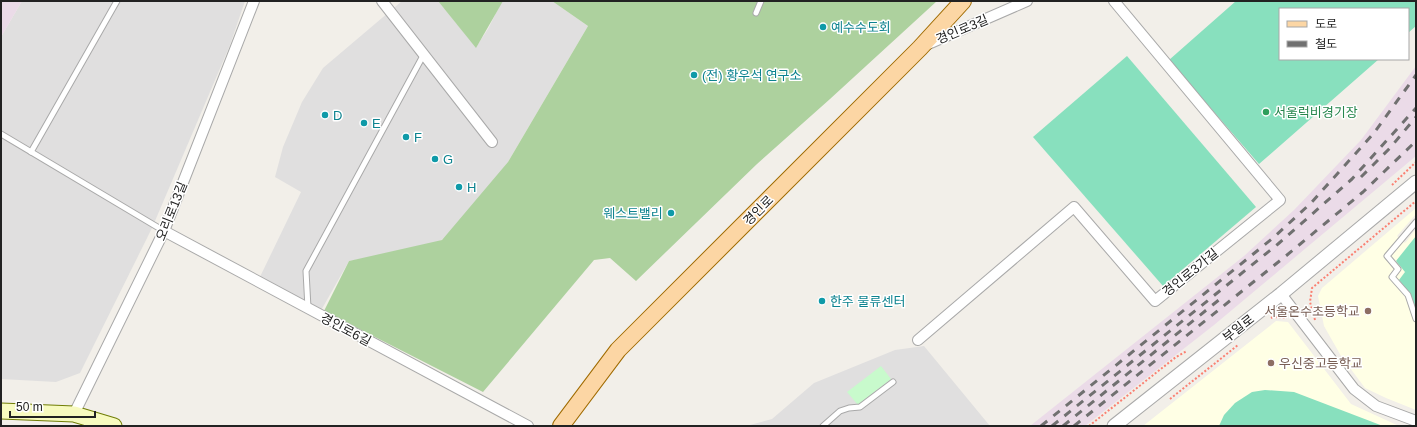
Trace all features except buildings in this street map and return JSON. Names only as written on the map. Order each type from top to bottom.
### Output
[{"type":"main road","name":"경인로","points":[[561,426],[618,350],[920,48],[963,1]]},
{"type":"main road","points":[[1,411],[74,414],[88,422],[114,426]]},
{"type":"street","name":"오리로13길","points":[[74,414],[164,231],[254,1]]},
{"type":"street","points":[[382,1],[492,142]]},
{"type":"street","name":"경인로3길","points":[[920,48],[1027,1]]},
{"type":"street","name":"경인로3가길","points":[[918,340],[1074,207],[1155,300],[1280,200],[1114,1]]},
{"type":"street","name":"부일로","points":[[1114,426],[1281,294],[1416,182]]},
{"type":"street","name":"경인로6길","points":[[164,231],[528,426]]},
{"type":"street","points":[[1281,294],[1354,389],[1376,406],[1416,420]]},
{"type":"lane","points":[[31,152],[117,1]]},
{"type":"lane","points":[[756,13],[761,1]]},
{"type":"lane","points":[[308,308],[306,271],[424,54]]},
{"type":"lane","points":[[1,134],[164,231]]},
{"type":"lane","points":[[1416,222],[1387,256],[1398,269],[1392,277],[1408,295],[1416,319]]},
{"type":"lane","points":[[823,426],[840,411],[860,407],[893,382]]},
{"type":"path","points":[[1388,188],[1416,162]]},
{"type":"path","points":[[1317,323],[1313,317],[1310,302],[1312,288],[1416,201]]},
{"type":"path","points":[[1266,322],[1273,317],[1290,319]]},
{"type":"path","points":[[1164,403],[1242,342]]},
{"type":"path","points":[[1089,426],[1176,357],[1189,351]]},
{"type":"shaded area","points":[[1,1],[22,1],[1,37]]},
{"type":"shaded area","points":[[22,1],[245,1],[230,45],[152,228],[80,373],[56,382],[1,379],[1,37]]},
{"type":"shaded area","points":[[402,1],[438,1],[476,47],[488,29],[502,1],[552,1],[588,26],[508,162],[456,233],[425,248],[349,261],[319,314],[258,281],[301,192],[275,177],[283,147],[302,102],[323,68]]},
{"type":"shaded area","points":[[1416,66],[1416,156],[1214,325],[1085,426],[1030,426],[1244,256],[1294,210],[1361,140]]},
{"type":"shaded area","name":"서울온수초등학교","points":[[1416,208],[1416,214],[1397,236],[1405,243],[1416,229],[1416,410],[1365,388],[1341,356],[1324,326],[1318,296],[1322,288]]},
{"type":"shaded area","name":"우신중고등학교","points":[[1276,321],[1288,322],[1351,404],[1399,426],[1143,426]]},
{"type":"shaded area","points":[[924,346],[990,426],[746,426],[772,419],[814,383],[895,350]]},
{"type":"green space","points":[[438,1],[503,1],[476,48]]},
{"type":"green space","points":[[552,1],[937,1],[757,164],[636,281],[610,258],[594,260],[483,392],[324,311],[349,261],[442,240],[508,162],[588,26]]},
{"type":"green space","name":"서울럭비경기장","points":[[1236,1],[1416,1],[1416,26],[1409,32],[1409,8],[1279,8],[1279,60],[1378,60],[1259,164],[1169,60]]},
{"type":"green space","points":[[1127,56],[1256,207],[1163,286],[1033,137]]},
{"type":"green space","points":[[1416,236],[1416,308],[1413,304],[1412,297],[1399,280],[1405,272],[1396,261]]},
{"type":"green space","points":[[881,366],[891,379],[858,405],[847,392]]},
{"type":"green space","points":[[1265,390],[1294,392],[1383,426],[1219,426],[1224,415],[1235,403],[1252,392]]},
{"type":"railway","points":[[1041,426],[1273,238],[1311,203],[1374,133],[1416,75]]},
{"type":"railway","points":[[1052,426],[1278,244],[1352,179],[1416,108]]},
{"type":"railway","points":[[1361,177],[1390,148],[1416,117]]},
{"type":"railway","points":[[1074,426],[1363,192],[1416,141]]},
{"type":"railway","points":[[1063,426],[1220,299]]},
{"type":"place","name":"예수수도회","points":[[823,27]]},
{"type":"place","name":"(전) 황우석 연구소","points":[[694,75]]},
{"type":"place","name":"서울럭비경기장","points":[[1266,112]]},
{"type":"place","name":"D","points":[[325,115]]},
{"type":"place","name":"E","points":[[364,123]]},
{"type":"place","name":"F","points":[[406,137]]},
{"type":"place","name":"G","points":[[435,159]]},
{"type":"place","name":"H","points":[[459,187]]},
{"type":"place","name":"웨스트밸리","points":[[671,213]]},
{"type":"place","name":"한주 물류센터","points":[[822,301]]},
{"type":"place","name":"서울온수초등학교","points":[[1368,311]]},
{"type":"place","name":"우신중고등학교","points":[[1271,363]]}]
